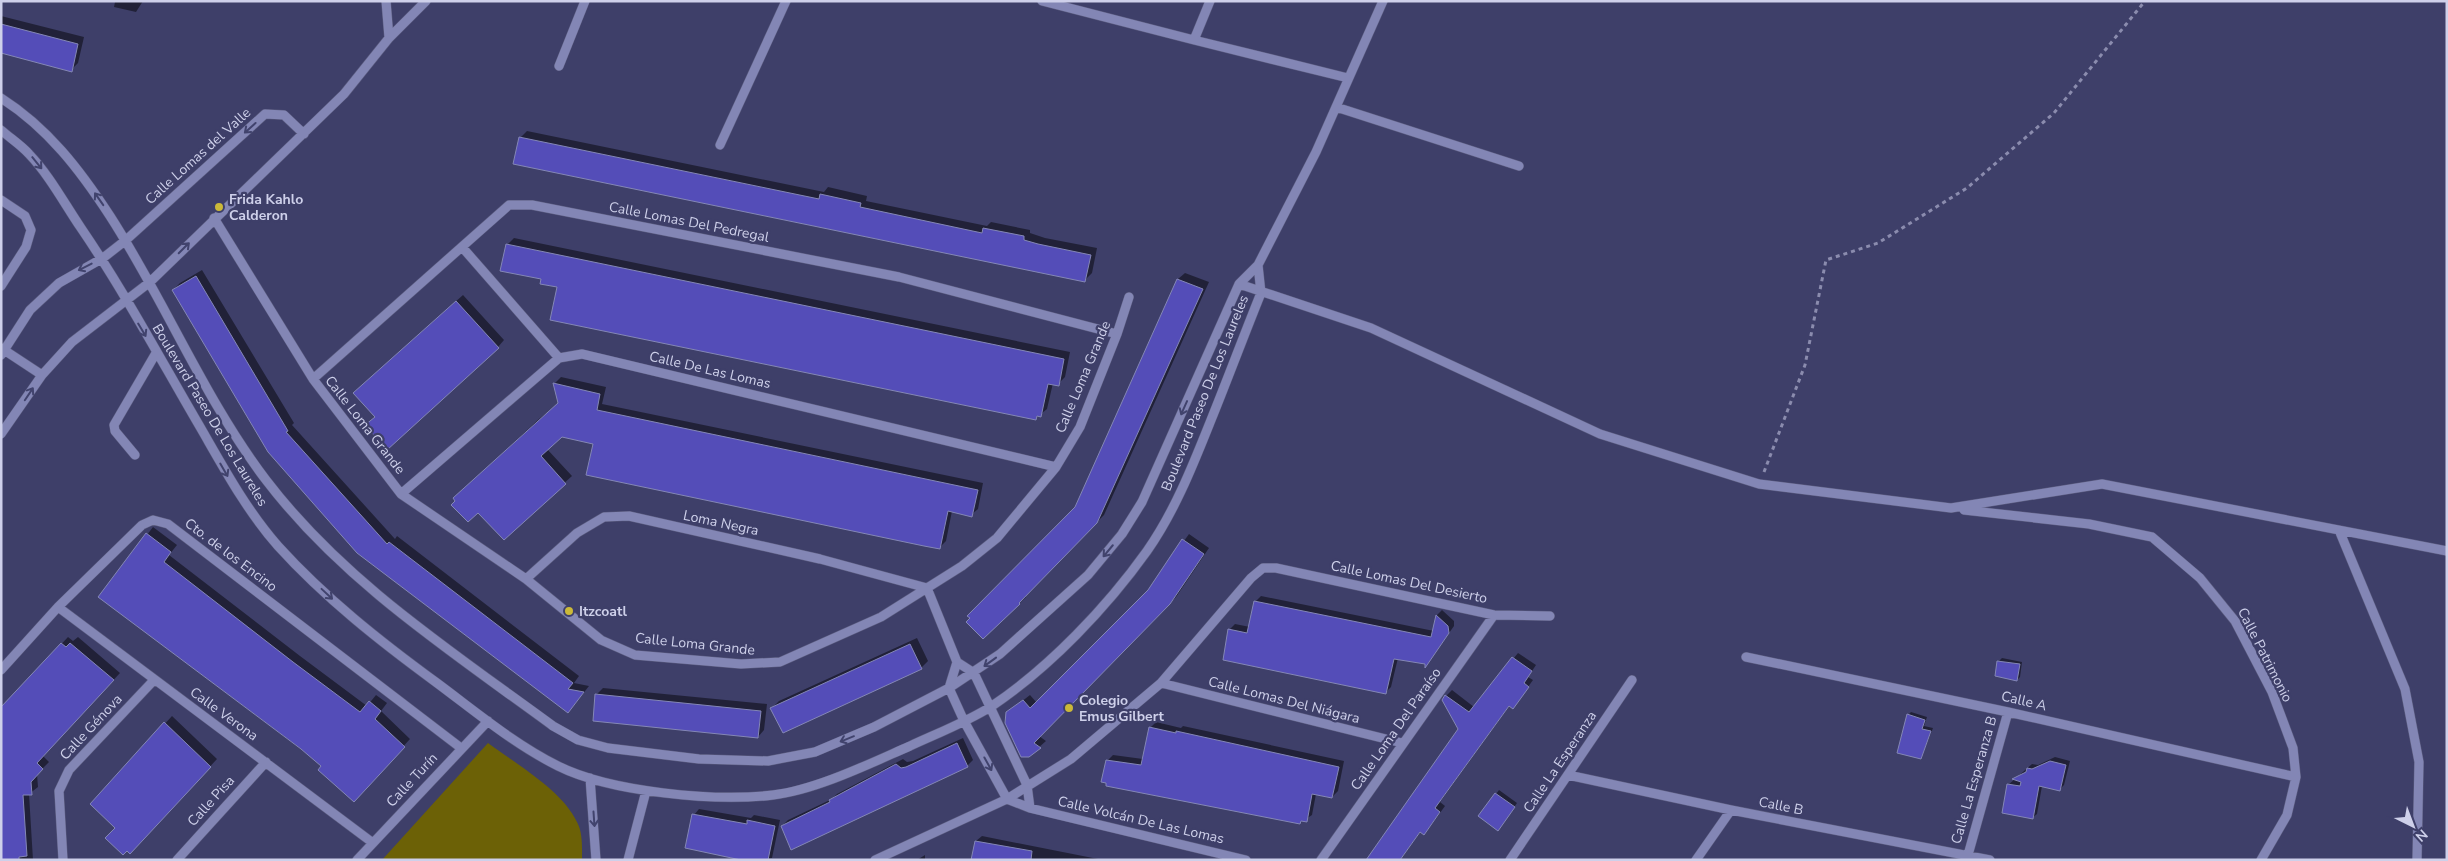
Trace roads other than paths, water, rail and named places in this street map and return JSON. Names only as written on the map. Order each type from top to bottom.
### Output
[{"type":"street","points":[[386,1],[389,38]]},
{"type":"street","points":[[1,434],[42,375],[72,342],[96,321],[150,282],[214,218],[304,134],[344,94],[389,38],[426,1]]},
{"type":"street","points":[[560,66],[584,1]]},
{"type":"street","points":[[720,146],[786,1]]},
{"type":"street","points":[[1042,1],[1348,78]]},
{"type":"street","points":[[1194,40],[1210,1]]},
{"type":"street","points":[[1239,284],[1258,265],[1316,152],[1383,1]]},
{"type":"street","name":"Boulevard Paseo De Los Laureles","points":[[1,98],[26,114],[70,160],[126,240],[237,439],[267,481],[296,516],[384,602],[552,726],[578,740],[608,748],[699,759],[768,761],[824,748],[874,727],[949,688],[1000,654],[1081,581],[1122,534],[1142,502],[1239,284]]},
{"type":"street","points":[[1336,107],[1519,166]]},
{"type":"street","name":"Calle Lomas del Valle","points":[[2,351],[30,310],[52,290],[74,273],[103,258],[126,240],[266,114],[284,115],[304,134]]},
{"type":"street","name":"Boulevard Paseo De Los Laureles","points":[[1,130],[28,152],[56,187],[103,258],[126,301],[244,503],[278,545],[336,602],[379,639],[523,746],[562,768],[590,778],[646,790],[718,796],[776,795],[821,782],[874,762],[964,721],[990,707],[1027,680],[1075,634],[1125,580],[1150,546],[1191,469],[1261,293]]},
{"type":"street","points":[[1,200],[25,216],[31,230],[26,247],[1,286]]},
{"type":"street","name":"Calle Lomas Del Pedregal","points":[[313,379],[509,205],[532,205],[899,277],[1117,334]]},
{"type":"street","name":"Calle Loma Grande","points":[[214,218],[313,379],[401,494],[526,579],[600,640],[635,655],[761,664],[780,662],[822,645],[881,617],[962,566],[997,538],[1056,468],[1080,427],[1117,334],[1128,297]]},
{"type":"street","points":[[401,494],[559,358],[462,247]]},
{"type":"street","points":[[1258,265],[1261,293]]},
{"type":"street","name":"Calle Patrimonio","points":[[1239,284],[1261,293],[1370,328],[1600,434],[1759,484],[2089,524],[2152,537],[2200,578],[2235,621],[2272,692],[2293,748],[2296,777],[2287,815],[2262,860]]},
{"type":"street","points":[[2,351],[42,375]]},
{"type":"street","points":[[135,456],[115,431],[114,425],[156,353]]},
{"type":"street","name":"Calle De Las Lomas","points":[[559,358],[582,354],[1056,468]]},
{"type":"street","points":[[1951,508],[2102,484],[2447,551]]},
{"type":"street","name":"Loma Negra","points":[[526,579],[576,533],[604,517],[629,516],[820,559],[927,588]]},
{"type":"street","name":"Cto. de los Encino","points":[[1,670],[58,607],[142,525],[153,520],[168,524],[461,748]]},
{"type":"street","points":[[2339,530],[2405,689],[2419,762],[2417,860]]},
{"type":"street","name":"Calle Lomas Del Desierto","points":[[1161,683],[1251,578],[1263,568],[1276,568],[1494,615],[1550,616]]},
{"type":"street","points":[[927,588],[957,662],[974,673],[1027,786],[1030,808]]},
{"type":"street","name":"Calle Verona","points":[[58,607],[373,843]]},
{"type":"street","name":"Calle Loma Del Paraíso","points":[[1321,860],[1494,615]]},
{"type":"street","name":"Calle A","points":[[1746,657],[2008,712],[2296,777]]},
{"type":"street","points":[[957,662],[949,688],[964,721],[1007,799]]},
{"type":"street","name":"Calle Génova","points":[[63,860],[59,791],[69,770],[154,680]]},
{"type":"street","name":"Calle La Esperanza","points":[[1510,860],[1632,680]]},
{"type":"street","points":[[875,860],[1007,799],[1071,759],[1161,683]]},
{"type":"street","name":"Calle Lomas Del Niágara","points":[[1161,683],[1402,743]]},
{"type":"street","name":"Calle La Esperanza B","points":[[1968,855],[2008,712]]},
{"type":"street","name":"Calle Turín","points":[[357,860],[488,721]]},
{"type":"street","name":"Calle Pisa","points":[[177,860],[266,762]]},
{"type":"street","name":"Calle B","points":[[1568,775],[1731,810],[1990,860]]},
{"type":"street","points":[[590,778],[596,860]]},
{"type":"street","points":[[628,860],[646,790]]},
{"type":"street","name":"Calle Volcán De Las Lomas","points":[[1007,799],[1030,808],[1246,860]]},
{"type":"street","points":[[1696,860],[1731,810]]},
{"type":"place","name":"Frida Kahlo Calderon","points":[[219,207]]},
{"type":"place","name":"Itzcoatl","points":[[569,611]]},
{"type":"place","name":"Colegio Emus Gilbert","points":[[1069,708]]}]
